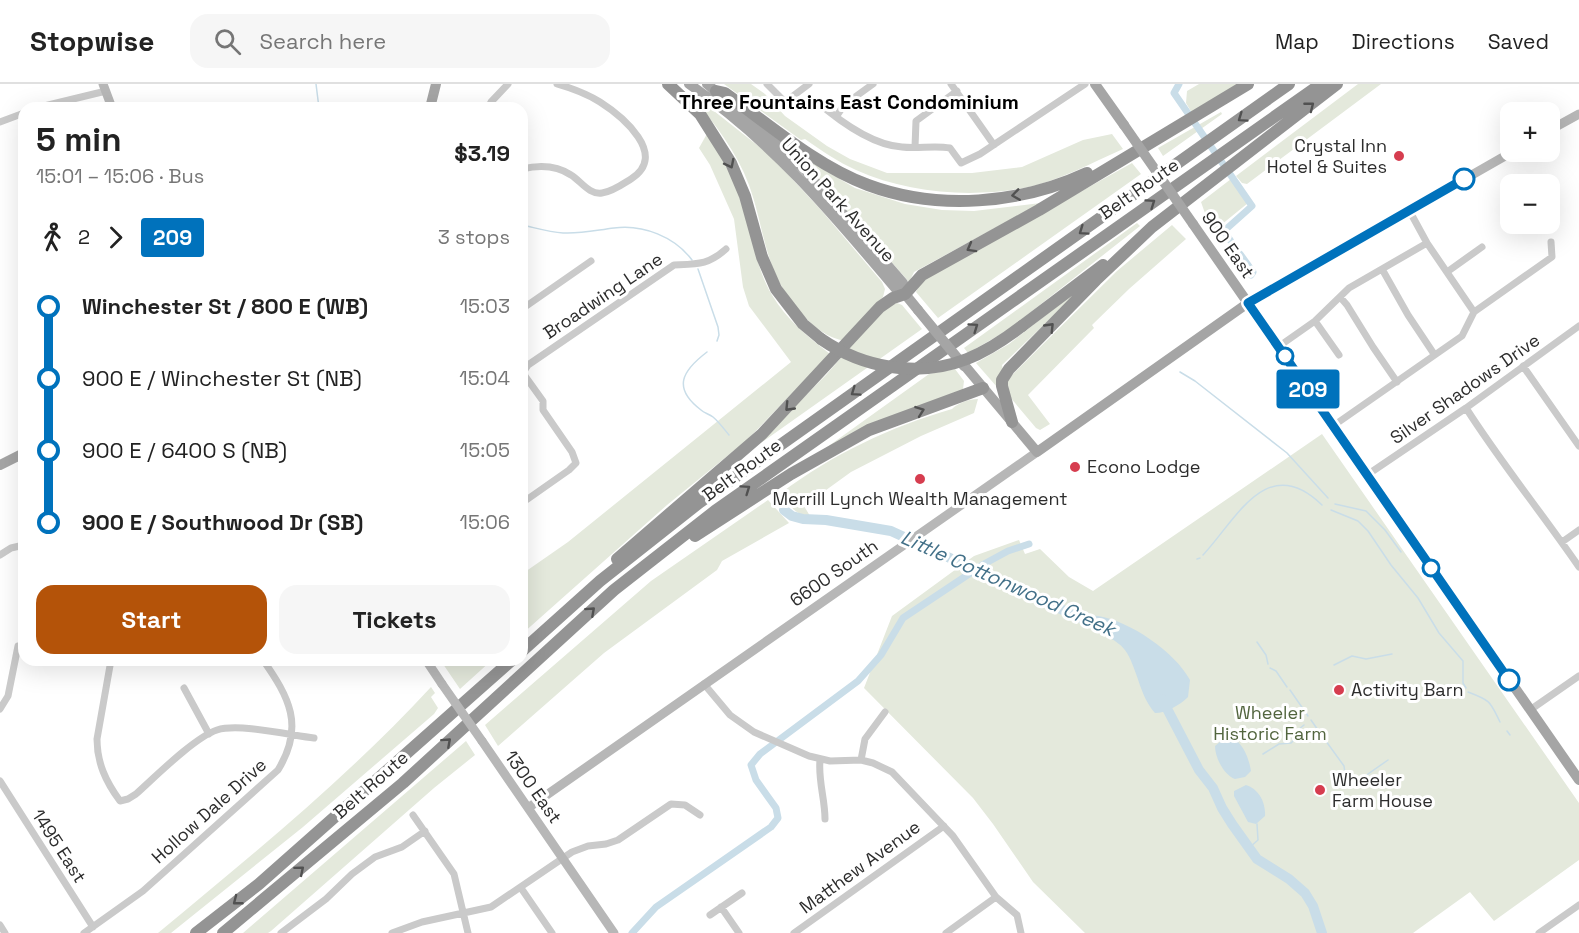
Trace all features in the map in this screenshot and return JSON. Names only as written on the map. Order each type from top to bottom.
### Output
[{"type":"highway","points":[[668,84],[700,114],[731,163],[745,196],[762,257],[776,290],[798,318],[836,349],[862,361],[898,367],[945,366],[984,352],[1022,326],[1337,84]]},
{"type":"highway","points":[[528,644],[636,540],[762,434],[880,307],[893,298],[905,294],[922,275],[1039,210],[1248,84]]},
{"type":"highway","name":"Belt Route","points":[[528,645],[600,581],[700,502],[1290,84]]},
{"type":"highway","name":"Belt Route","points":[[223,933],[403,783],[633,575],[725,504],[1321,84]]},
{"type":"highway","points":[[711,88],[724,93],[818,160],[867,185],[921,198],[979,201],[1038,192],[1076,178],[1166,134]]},
{"type":"highway","points":[[1012,422],[1004,397],[1002,380],[1005,375],[1096,280],[1152,227]]},
{"type":"highway","points":[[633,575],[791,474],[869,430],[983,388]]},
{"type":"highway","name":"Belt Route","points":[[196,933],[259,884],[505,666]]},
{"type":"main road","points":[[432,102],[436,84]]},
{"type":"main road","name":"Union Park Avenue","points":[[689,84],[742,124],[787,164],[814,192],[896,289],[905,294],[1037,452]]},
{"type":"main road","name":"900 East","points":[[1095,84],[1579,780]]},
{"type":"main road","points":[[104,88],[110,102]]},
{"type":"main road","name":"Union Park Avenue","points":[[711,88],[778,144],[811,176],[903,283],[905,294]]},
{"type":"main road","points":[[1560,124],[1579,114]]},
{"type":"main road","points":[[1248,303],[1500,159]]},
{"type":"main road","name":"6600 South","points":[[528,808],[1248,303]]},
{"type":"main road","points":[[0,465],[18,456]]},
{"type":"main road","name":"1300 East","points":[[430,666],[614,933]]},
{"type":"street","points":[[491,102],[508,84]]},
{"type":"street","points":[[528,168],[547,166],[560,170],[571,175],[592,192],[603,194],[640,173],[645,162],[645,148],[641,140],[618,116],[588,96],[557,84]]},
{"type":"street","points":[[767,84],[785,102],[810,84]]},
{"type":"street","points":[[836,117],[844,105],[873,84]]},
{"type":"street","points":[[951,84],[994,145]]},
{"type":"street","points":[[815,100],[836,117],[869,136],[891,145],[950,148],[961,163],[994,145],[1084,84]]},
{"type":"street","points":[[56,102],[104,88]]},
{"type":"street","points":[[915,147],[916,121],[957,91]]},
{"type":"street","points":[[0,122],[18,115]]},
{"type":"street","points":[[1409,210],[1427,243],[1474,312]]},
{"type":"street","points":[[1333,426],[1462,336],[1474,312],[1552,257],[1551,242]]},
{"type":"street","points":[[1278,347],[1315,321],[1349,288],[1427,243]]},
{"type":"street","points":[[1447,272],[1482,247]]},
{"type":"street","name":"Broadwing Lane","points":[[528,365],[675,265],[704,264],[726,249]]},
{"type":"street","points":[[528,305],[591,261]]},
{"type":"street","points":[[1382,269],[1408,315],[1434,354]]},
{"type":"street","points":[[1340,297],[1397,382]]},
{"type":"street","points":[[1315,321],[1339,355]]},
{"type":"street","name":"Silver Shadows Drive","points":[[1367,475],[1466,408],[1579,326]]},
{"type":"street","points":[[1523,366],[1579,446]]},
{"type":"street","name":"Broadwing Lane","points":[[528,380],[543,401],[543,410],[572,452],[576,463],[528,499]]},
{"type":"street","points":[[1466,408],[1494,452],[1579,567]]},
{"type":"street","points":[[1562,542],[1579,530]]},
{"type":"street","points":[[0,555],[18,546]]},
{"type":"street","points":[[0,709],[8,696],[18,646]]},
{"type":"street","points":[[110,666],[97,739],[97,751],[102,770],[120,801],[136,794],[208,734],[228,728],[314,738]]},
{"type":"street","name":"Hollow Dale Drive","points":[[84,933],[143,891],[270,778],[285,759],[292,735],[292,718],[285,694],[267,666]]},
{"type":"street","points":[[1530,710],[1579,676]]},
{"type":"street","points":[[704,684],[730,715],[745,727],[820,760],[830,762],[861,760],[892,772],[961,846],[996,897],[1017,915],[1021,933]]},
{"type":"street","points":[[184,688],[208,734]]},
{"type":"street","points":[[861,760],[865,739],[885,712]]},
{"type":"street","points":[[820,760],[819,774],[825,819]]},
{"type":"street","name":"1495 East","points":[[0,781],[93,927]]},
{"type":"street","points":[[392,933],[422,922],[491,907],[562,859],[582,848],[618,840],[671,804],[685,805],[700,815]]},
{"type":"street","points":[[414,815],[454,874],[468,933]]},
{"type":"street","name":"Matthew Avenue","points":[[794,933],[944,826]]},
{"type":"street","points":[[281,933],[326,899],[352,874],[375,857],[402,847],[425,831]]},
{"type":"street","points":[[521,888],[552,933]]},
{"type":"street","points":[[711,915],[742,893]]},
{"type":"street","points":[[946,933],[996,897]]},
{"type":"street","points":[[1539,933],[1579,905]]},
{"type":"street","points":[[721,908],[739,933]]},
{"type":"street","points":[[0,925],[4,933]]},
{"type":"green space","points":[[724,84],[751,84],[765,94],[785,116],[827,146],[850,159],[887,173],[972,173],[1022,167],[1083,140],[1112,134],[1123,149],[1062,176],[1024,188],[961,193],[917,188],[876,178],[843,163],[805,139],[801,140]]},
{"type":"green space","points":[[1199,84],[1242,84],[1192,113],[1186,103],[1187,91]]},
{"type":"green space","points":[[1358,84],[1381,84],[1247,184],[1242,183],[1236,176]]},
{"type":"green space","points":[[692,96],[695,96],[771,156],[821,210],[882,282],[885,289],[883,297],[845,341],[827,335],[812,324],[780,284],[768,253],[755,203],[744,173],[724,138]]},
{"type":"green space","points":[[1221,112],[1222,114],[1163,156],[1158,148]]},
{"type":"green space","points":[[708,132],[737,187],[758,263],[772,295],[791,320],[830,354],[747,440],[667,505],[528,629],[528,570],[568,542],[791,362],[749,306],[743,287],[734,219],[710,165],[699,148]]},
{"type":"green space","points":[[797,154],[855,188],[905,204],[942,210],[974,211],[1041,203],[914,272],[909,282]]},
{"type":"green space","points":[[1132,163],[1141,174],[938,318],[916,292],[921,281]]},
{"type":"green space","points":[[1231,179],[1248,203],[1221,225],[1219,230],[1215,231],[1207,219],[1201,202]]},
{"type":"green space","points":[[1137,223],[1140,226],[1008,330],[968,353],[964,348]]},
{"type":"green space","points":[[1172,225],[1186,239],[1092,325],[1094,328],[1028,395],[1050,424],[1040,430],[1036,428],[1010,397],[1007,380],[1117,271]]},
{"type":"green space","points":[[1093,278],[1002,365],[1003,370],[997,387],[976,363],[1009,344]]},
{"type":"green space","points":[[897,303],[902,305],[922,329],[751,450],[826,375],[884,308]]},
{"type":"green space","points":[[955,369],[964,381],[963,389],[959,394],[816,455],[929,374]]},
{"type":"green space","points":[[978,399],[974,413],[921,436],[851,472],[804,506],[810,516],[796,512],[781,493],[821,466],[863,443],[906,424]]},
{"type":"green space","name":"Wheeler Historic Farm","points":[[1322,434],[1579,803],[1579,860],[1494,921],[1470,892],[1413,933],[1085,933],[1033,882],[973,798],[864,688],[892,616],[974,556],[1019,540],[1025,554],[1040,549],[1069,577],[1093,591]]},
{"type":"green space","points":[[768,500],[789,523],[722,561],[717,570],[604,653],[498,746],[485,725],[651,581]]},
{"type":"green space","points":[[444,666],[485,666],[460,689]]},
{"type":"green space","points":[[431,687],[435,693],[431,697],[438,708],[434,714],[303,827],[171,933],[158,933],[333,784]]},
{"type":"green space","points":[[466,741],[475,755],[271,931],[243,933]]},
{"type":"water","points":[[1074,615],[1111,619],[1150,639],[1183,669],[1190,680],[1188,697],[1173,708],[1155,713],[1146,699],[1131,660],[1123,648],[1086,626]]},
{"type":"water","points":[[1234,739],[1246,753],[1251,771],[1245,777],[1235,779],[1221,766],[1215,746],[1221,741]]},
{"type":"water","points":[[1246,785],[1258,793],[1264,806],[1265,816],[1256,824],[1248,822],[1234,796],[1234,791]]},
{"type":"waterway","name":"Little Cottonwood Creek","points":[[316,84],[318,102]]},
{"type":"waterway","points":[[1179,84],[1174,93],[1252,206],[1224,231],[1234,246]]},
{"type":"waterway","name":"Little Cottonwood Creek","points":[[528,226],[563,233],[625,227],[647,230],[677,245],[692,260]]},
{"type":"waterway","points":[[1240,254],[1253,272],[1251,275]]},
{"type":"waterway","name":"Little Cottonwood Creek","points":[[698,269],[718,327],[717,341]]},
{"type":"waterway","name":"Little Cottonwood Creek","points":[[707,352],[686,373],[684,387],[692,402],[715,419],[729,435]]},
{"type":"waterway","points":[[1180,372],[1195,381],[1287,453],[1328,498]]},
{"type":"waterway","points":[[1203,555],[1241,510],[1254,497],[1269,488],[1285,485],[1302,490],[1322,505]]},
{"type":"waterway","points":[[1335,504],[1366,511],[1385,530],[1401,552]]},
{"type":"waterway","name":"Little Cottonwood Creek","points":[[784,510],[792,516],[803,519],[826,520],[891,531],[1087,621]]},
{"type":"waterway","points":[[1331,510],[1358,521],[1368,531],[1391,565],[1418,598],[1439,633],[1463,661],[1463,683],[1466,688]]},
{"type":"waterway","points":[[632,933],[656,907],[771,827],[778,818],[776,808],[756,780],[751,765],[760,754],[858,681],[881,655],[903,618],[984,564],[1008,551],[1029,544]]},
{"type":"waterway","points":[[1257,642],[1266,655],[1268,664]]},
{"type":"waterway","points":[[1334,665],[1352,656],[1366,659],[1392,654]]},
{"type":"waterway","points":[[1270,668],[1276,671],[1287,687]]},
{"type":"waterway","points":[[1290,690],[1308,716]]},
{"type":"waterway","points":[[1468,692],[1489,703],[1500,722]]},
{"type":"waterway","name":"Little Cottonwood Creek","points":[[1162,699],[1199,770],[1213,788],[1232,824],[1257,859],[1289,879],[1305,893],[1313,906],[1322,933]]},
{"type":"waterway","points":[[1311,720],[1320,733]]},
{"type":"waterway","points":[[1263,754],[1279,744],[1291,743],[1294,733],[1304,725]]},
{"type":"waterway","points":[[1507,731],[1510,735]]},
{"type":"waterway","points":[[1323,737],[1344,766],[1345,773]]},
{"type":"waterway","points":[[1353,780],[1358,781],[1388,760]]},
{"type":"waterway","points":[[1249,848],[1258,840],[1257,824]]},
{"type":"bus line","name":"209","points":[[1464,179],[1248,303],[1509,680]]},
{"type":"place","name":"Crystal Inn Hotel & Suites","points":[[1399,156]]},
{"type":"place","name":"Econo Lodge","points":[[1075,467]]},
{"type":"place","name":"Merrill Lynch Wealth Management","points":[[920,479]]},
{"type":"place","name":"Activity Barn","points":[[1339,690]]},
{"type":"place","name":"Wheeler Farm House","points":[[1320,790]]},
{"type":"district","name":"Three Fountains East Condominium","points":[[849,102]]}]
